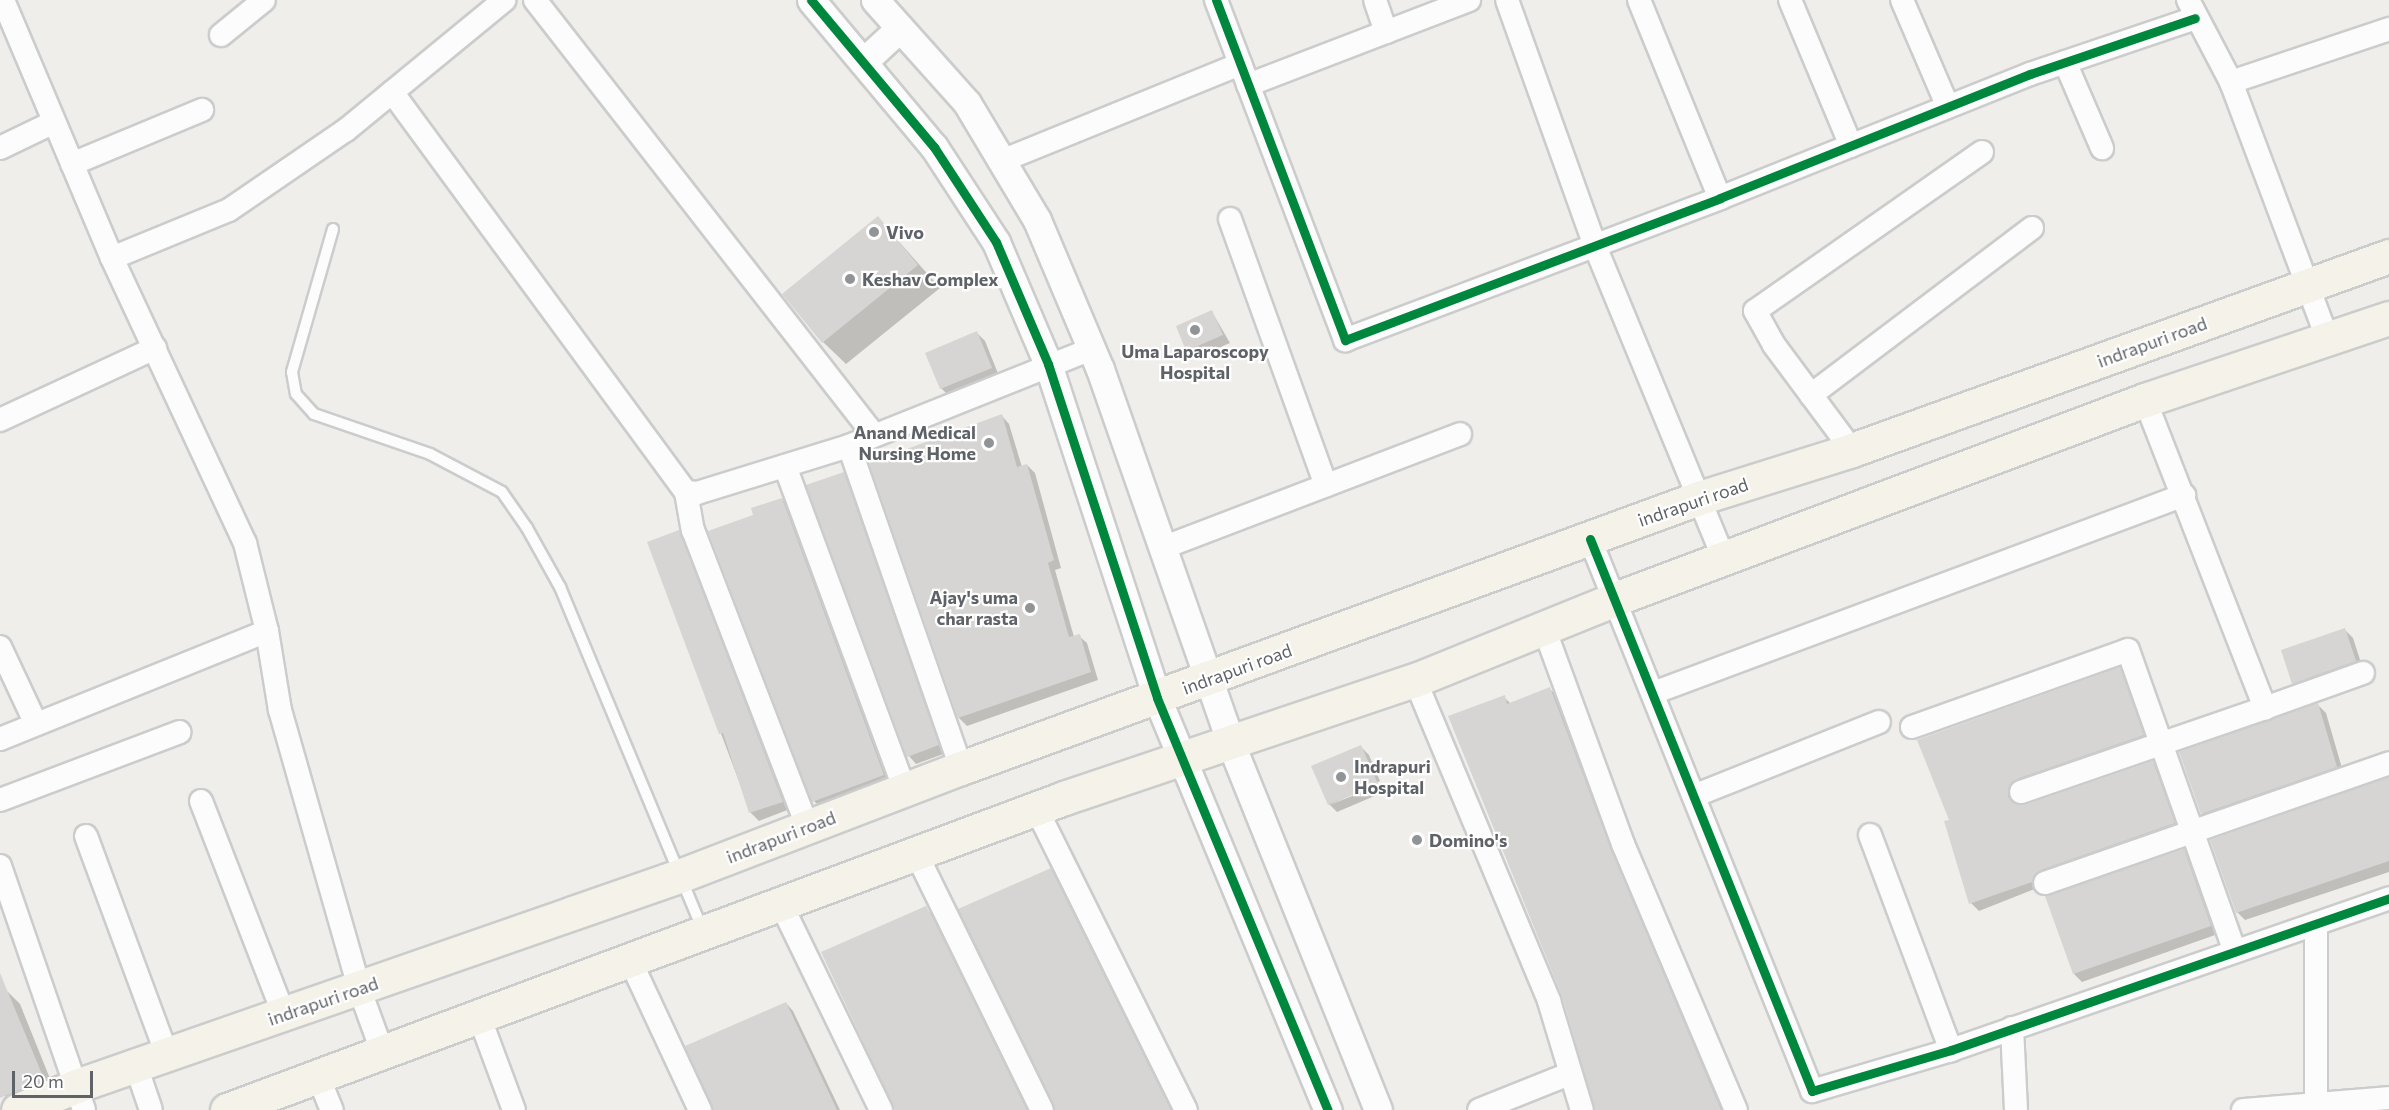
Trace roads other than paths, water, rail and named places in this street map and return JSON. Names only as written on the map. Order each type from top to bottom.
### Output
[{"type":"main road","name":"indrapuri road","points":[[18,1110],[80,1098],[136,1066],[682,875],[961,768],[1207,680],[1699,498],[1852,450],[2388,258]]},
{"type":"main road","points":[[226,1110],[1036,808],[1182,762],[1415,680],[1615,599],[2145,400],[2389,318]]},
{"type":"street","points":[[3,0],[112,258],[245,543],[267,631],[280,710],[359,988],[382,1051]]},
{"type":"street","points":[[221,35],[264,0]]},
{"type":"street","points":[[112,258],[229,210],[346,130],[504,0]]},
{"type":"street","points":[[535,0],[874,435]]},
{"type":"street","points":[[811,0],[934,147],[973,201],[996,242],[1048,364],[1157,698],[1328,1110]]},
{"type":"street","points":[[875,0],[967,103],[1004,160],[1037,220],[1092,349],[1231,744],[1378,1110]]},
{"type":"street","points":[[1216,0],[1345,340],[1720,198],[1948,106],[2065,62],[2191,9],[2231,82],[2328,340]]},
{"type":"street","points":[[1375,0],[1386,32]]},
{"type":"street","points":[[1004,160],[1244,75],[1386,32],[1470,0]]},
{"type":"street","points":[[1507,0],[1595,246],[1724,559]]},
{"type":"street","points":[[1639,0],[1720,198]]},
{"type":"street","points":[[1790,0],[1851,146]]},
{"type":"street","points":[[1902,0],[1948,106]]},
{"type":"street","points":[[863,62],[899,29]]},
{"type":"street","points":[[2231,82],[2389,29]]},
{"type":"street","points":[[2065,62],[2102,148]]},
{"type":"street","points":[[392,92],[686,492],[693,530],[807,826]]},
{"type":"street","points":[[72,164],[202,110]]},
{"type":"street","points":[[0,148],[54,122]]},
{"type":"street","points":[[1852,450],[1774,345],[1755,311],[1982,152]]},
{"type":"street","points":[[1230,219],[1326,485]]},
{"type":"street","points":[[1811,394],[2032,228]]},
{"type":"street","points":[[0,420],[155,348]]},
{"type":"street","points":[[686,492],[697,493],[849,446],[1048,364],[1092,349]]},
{"type":"street","points":[[2145,400],[2184,495],[2265,708]]},
{"type":"street","points":[[1162,548],[1460,434]]},
{"type":"street","points":[[849,446],[961,768]]},
{"type":"street","points":[[785,466],[905,790]]},
{"type":"street","points":[[1653,693],[2184,495]]},
{"type":"street","points":[[1590,538],[1812,1091],[1951,1050],[2235,949],[2389,898]]},
{"type":"street","points":[[1544,628],[1623,844],[1736,1110]]},
{"type":"street","points":[[0,739],[267,631]]},
{"type":"street","points":[[0,647],[36,724]]},
{"type":"street","points":[[1912,727],[2128,650],[2235,949]]},
{"type":"street","points":[[2022,792],[2363,673]]},
{"type":"street","points":[[1415,680],[1549,1001],[1569,1074],[1582,1110]]},
{"type":"street","points":[[1694,796],[1879,722]]},
{"type":"street","points":[[0,800],[180,732]]},
{"type":"street","points":[[2045,883],[2389,763]]},
{"type":"street","points":[[201,801],[284,1015]]},
{"type":"street","points":[[1036,808],[1186,1110]]},
{"type":"street","points":[[1870,835],[1951,1050]]},
{"type":"street","points":[[86,836],[167,1055]]},
{"type":"street","points":[[916,854],[1042,1110]]},
{"type":"street","points":[[0,866],[80,1098]]},
{"type":"street","points":[[781,904],[881,1110]]},
{"type":"street","points":[[2315,1107],[2316,924]]},
{"type":"street","points":[[630,960],[700,1110]]},
{"type":"street","points":[[479,1016],[514,1110]]},
{"type":"street","points":[[2012,1028],[2016,1110]]},
{"type":"street","points":[[136,1066],[151,1110]]},
{"type":"street","points":[[1479,1110],[1569,1074]]},
{"type":"street","points":[[318,1076],[332,1110]]},
{"type":"street","points":[[2243,1110],[2315,1107],[2389,1098]]},
{"type":"lane","points":[[333,229],[292,372],[296,394],[314,414],[430,454],[502,492],[527,528],[560,587],[682,875],[704,933]]},
{"type":"place","name":"Vivo","points":[[874,232]]},
{"type":"place","name":"Keshav Complex","points":[[850,279]]},
{"type":"place","name":"Uma Laparoscopy Hospital","points":[[1195,330]]},
{"type":"place","name":"Anand Medical Nursing Home","points":[[989,443]]},
{"type":"place","name":"Ajay's uma char rasta","points":[[1030,608]]},
{"type":"place","name":"Indrapuri Hospital","points":[[1341,777]]},
{"type":"place","name":"Domino's","points":[[1417,840]]}]
